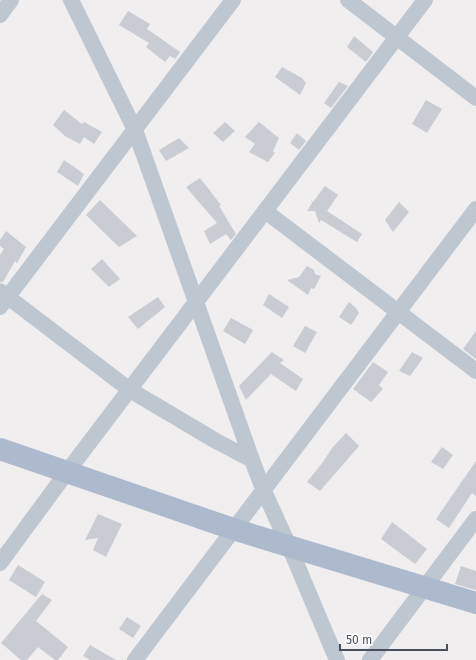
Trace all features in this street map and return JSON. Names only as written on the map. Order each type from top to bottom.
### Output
[{"type":"main road","points":[[0,449],[233,529],[476,603]]},
{"type":"street","points":[[0,15],[11,0]]},
{"type":"street","points":[[71,0],[135,130],[263,489],[289,546],[337,660]]},
{"type":"street","points":[[233,0],[135,130],[3,298],[130,390],[216,441],[252,460]]},
{"type":"street","points":[[348,0],[476,98]]},
{"type":"street","points":[[0,563],[67,472],[426,0]]},
{"type":"street","points":[[135,660],[476,209]]},
{"type":"street","points":[[266,211],[476,371]]},
{"type":"street","points":[[370,660],[476,519]]},
{"type":"building","points":[[128,11],[150,24],[147,29],[180,52],[175,59],[170,56],[165,62],[146,47],[149,43],[119,25]]},
{"type":"building","points":[[354,36],[373,52],[366,62],[347,47]]},
{"type":"building","points":[[282,67],[302,78],[306,83],[300,95],[275,77]]},
{"type":"building","points":[[339,82],[348,86],[331,108],[324,103]]},
{"type":"building","points":[[426,100],[442,109],[427,133],[412,124]]},
{"type":"building","points":[[64,110],[82,124],[84,122],[102,132],[94,144],[84,137],[80,144],[65,136],[53,125]]},
{"type":"building","points":[[225,122],[235,131],[223,142],[213,133]]},
{"type":"building","points":[[259,122],[279,138],[273,151],[275,153],[268,162],[249,152],[255,144],[245,137]]},
{"type":"building","points":[[297,133],[306,141],[299,150],[290,143]]},
{"type":"building","points":[[179,138],[189,148],[166,161],[159,150]]},
{"type":"building","points":[[64,160],[84,174],[78,186],[57,172]]},
{"type":"building","points":[[200,178],[221,205],[219,206],[236,234],[231,240],[226,234],[210,244],[204,231],[217,223],[186,187]]},
{"type":"building","points":[[325,186],[338,195],[327,211],[362,234],[357,242],[321,220],[319,223],[315,211],[307,211],[312,203],[311,200],[313,202]]},
{"type":"building","points":[[100,200],[137,236],[119,247],[86,215]]},
{"type":"building","points":[[399,202],[409,212],[393,232],[385,220]]},
{"type":"building","points":[[6,231],[26,247],[17,263],[15,261],[3,282],[0,282],[0,255],[4,249],[0,246],[0,240]]},
{"type":"building","points":[[102,259],[120,279],[109,287],[91,269]]},
{"type":"building","points":[[307,266],[314,270],[315,274],[321,276],[314,289],[311,288],[308,295],[287,280],[299,277]]},
{"type":"building","points":[[269,294],[289,307],[282,318],[263,305]]},
{"type":"building","points":[[158,297],[165,307],[138,329],[128,317]]},
{"type":"building","points":[[349,302],[359,313],[351,325],[339,317]]},
{"type":"building","points":[[231,318],[253,330],[245,344],[223,331]]},
{"type":"building","points":[[305,326],[317,332],[305,353],[293,346]]},
{"type":"building","points":[[476,331],[476,359],[463,349]]},
{"type":"building","points":[[272,352],[284,360],[280,363],[303,379],[296,391],[271,374],[246,400],[239,386]]},
{"type":"building","points":[[412,352],[423,358],[410,376],[399,371]]},
{"type":"building","points":[[373,362],[388,372],[379,385],[383,389],[371,402],[353,389]]},
{"type":"building","points":[[346,433],[359,446],[320,491],[307,482],[332,448]]},
{"type":"building","points":[[442,447],[453,455],[443,469],[431,462]]},
{"type":"building","points":[[476,461],[476,496],[472,493],[449,528],[436,519]]},
{"type":"building","points":[[98,514],[122,524],[106,557],[93,550],[98,538],[85,540]]},
{"type":"building","points":[[392,522],[427,549],[415,564],[381,539]]},
{"type":"building","points":[[18,565],[45,582],[36,597],[9,580]]},
{"type":"building","points":[[461,566],[476,571],[476,590],[455,584]]},
{"type":"building","points":[[42,594],[52,600],[36,621],[68,647],[58,660],[55,660],[38,647],[27,660],[21,660],[1,643]]},
{"type":"building","points":[[127,617],[141,626],[133,638],[119,629]]},
{"type":"building","points":[[90,645],[116,660],[90,660],[83,656]]}]
